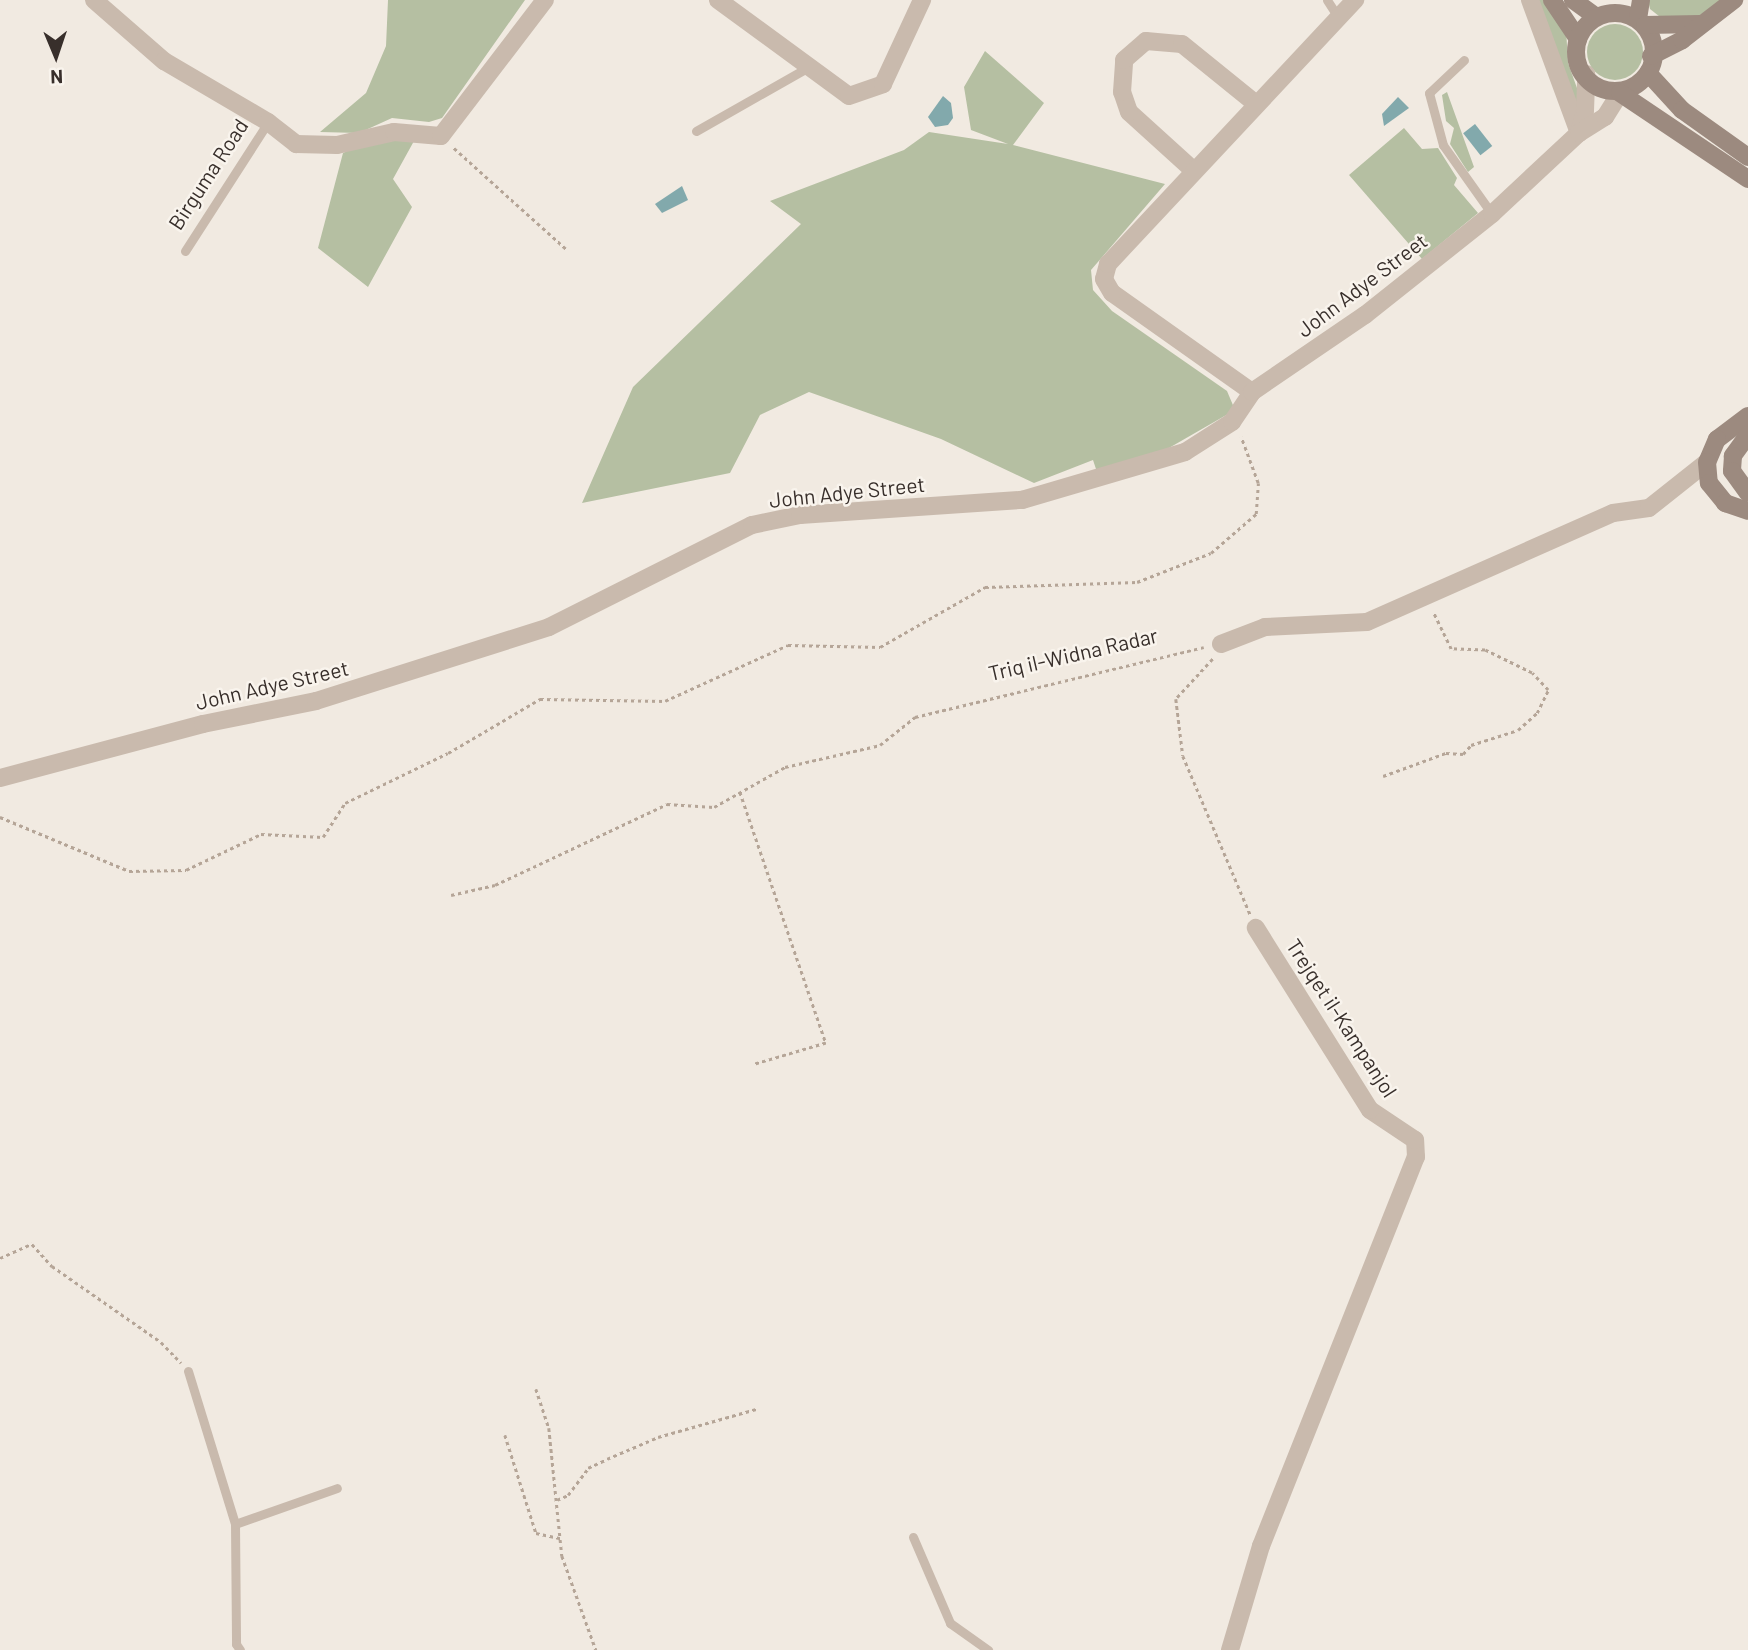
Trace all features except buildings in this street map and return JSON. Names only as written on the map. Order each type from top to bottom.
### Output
[{"type":"main road","points":[[1552,0],[1578,40]]},
{"type":"main road","points":[[1573,0],[1641,22],[1677,28],[1704,23]]},
{"type":"main road","points":[[1641,0],[1641,22],[1649,65],[1682,110],[1748,157]]},
{"type":"main road","points":[[1620,93],[1637,86],[1649,65],[1734,0]]},
{"type":"main road","points":[[1609,10],[1584,25],[1578,40],[1580,65],[1586,74],[1606,91],[1620,93],[1748,179]]},
{"type":"main road","points":[[1748,416],[1717,439],[1707,462],[1709,483],[1725,503],[1748,510]]},
{"type":"main road","points":[[1748,435],[1733,456],[1732,471],[1748,493]]},
{"type":"street","points":[[94,0],[164,61],[268,122],[296,144],[354,144],[394,132],[441,136],[540,2]]},
{"type":"street","points":[[718,0],[807,68],[849,96],[883,84],[922,0]]},
{"type":"street","points":[[1252,393],[1112,293],[1104,279],[1108,264],[1193,170],[1355,0]]},
{"type":"street","points":[[1530,0],[1579,133]]},
{"type":"street","points":[[1193,170],[1129,113],[1122,92],[1124,60],[1146,41],[1182,44],[1256,104]]},
{"type":"street","points":[[1579,133],[1585,111],[1586,74]]},
{"type":"street","name":"John Adye Street","points":[[0,778],[202,724],[316,701],[549,627],[752,525],[800,514],[1022,500],[1185,452],[1231,422],[1252,393],[1365,315],[1492,214],[1579,133],[1605,117],[1620,93]]},
{"type":"street","points":[[1221,644],[1265,627],[1367,622],[1424,593],[1613,513],[1650,508],[1707,462]]},
{"type":"street","name":"Trejqet il-Kampanjol","points":[[1230,1650],[1261,1546],[1416,1157],[1415,1140],[1370,1110],[1256,928]]},
{"type":"lane","points":[[1328,0],[1338,17]]},
{"type":"lane","points":[[1464,60],[1429,93],[1443,145],[1492,214]]},
{"type":"lane","points":[[696,131],[807,68]]},
{"type":"lane","name":"Birguma Road","points":[[185,251],[268,122]]},
{"type":"lane","points":[[188,1371],[234,1524],[236,1644],[240,1650]]},
{"type":"lane","points":[[234,1524],[337,1488]]},
{"type":"lane","points":[[913,1538],[950,1623],[988,1650]]},
{"type":"path","points":[[441,136],[566,249]]},
{"type":"path","points":[[0,817],[129,871],[186,870],[261,834],[323,837],[345,803],[448,753],[540,699],[665,701],[788,645],[880,647],[985,587],[1137,582],[1211,553],[1256,514],[1258,483],[1248,446],[1231,422]]},
{"type":"path","points":[[1383,776],[1446,753],[1463,754],[1471,745],[1518,730],[1537,713],[1548,690],[1532,673],[1485,650],[1451,649],[1424,593]]},
{"type":"path","points":[[1221,644],[1177,699],[1183,756],[1256,928]]},
{"type":"path","name":"Triq il-Widna Radar","points":[[451,895],[495,885],[667,804],[714,807],[785,767],[880,745],[915,717],[1107,667],[1221,644]]},
{"type":"path","points":[[740,792],[826,1043],[755,1064]]},
{"type":"path","points":[[0,1258],[32,1244],[52,1266],[161,1342],[188,1371]]},
{"type":"path","points":[[536,1389],[549,1427],[562,1556],[596,1650]]},
{"type":"path","points":[[557,1500],[568,1495],[588,1468],[607,1459],[659,1437],[756,1409]]},
{"type":"path","points":[[505,1435],[536,1533],[560,1538]]},
{"type":"green space","points":[[388,0],[525,0],[442,118],[429,122],[392,118],[359,133],[320,132],[366,93],[386,46]]},
{"type":"green space","points":[[1537,0],[1545,0],[1566,28],[1568,63],[1582,102],[1580,116]]},
{"type":"green space","points":[[1648,0],[1722,0],[1690,22],[1669,24],[1650,9]]},
{"type":"green space","points":[[1615,24],[1626,26],[1635,32],[1641,41],[1641,63],[1635,72],[1626,78],[1615,80],[1604,78],[1595,72],[1589,63],[1587,52],[1589,41],[1595,32],[1604,26]]},
{"type":"green space","points":[[985,51],[1044,103],[1013,145],[1165,184],[1091,270],[1093,290],[1112,311],[1227,391],[1235,410],[1148,460],[1097,472],[1093,460],[1034,483],[941,439],[809,392],[760,415],[730,473],[582,503],[633,387],[801,224],[770,201],[904,150],[929,132],[1008,144],[971,130],[964,87]]},
{"type":"green space","points":[[1447,92],[1474,167],[1468,172],[1450,144],[1454,128],[1446,121],[1442,95]]},
{"type":"green space","points":[[1404,128],[1422,149],[1438,148],[1457,178],[1454,185],[1478,213],[1422,259],[1349,175]]},
{"type":"green space","points":[[377,137],[414,141],[393,179],[412,207],[368,287],[318,248],[343,153]]},
{"type":"water","points":[[943,96],[951,103],[953,118],[948,125],[935,127],[928,117]]},
{"type":"water","points":[[1398,97],[1409,108],[1384,126],[1382,114]]},
{"type":"water","points":[[1475,124],[1492,146],[1480,155],[1463,133]]},
{"type":"water","points":[[682,186],[688,200],[662,213],[655,204]]}]
